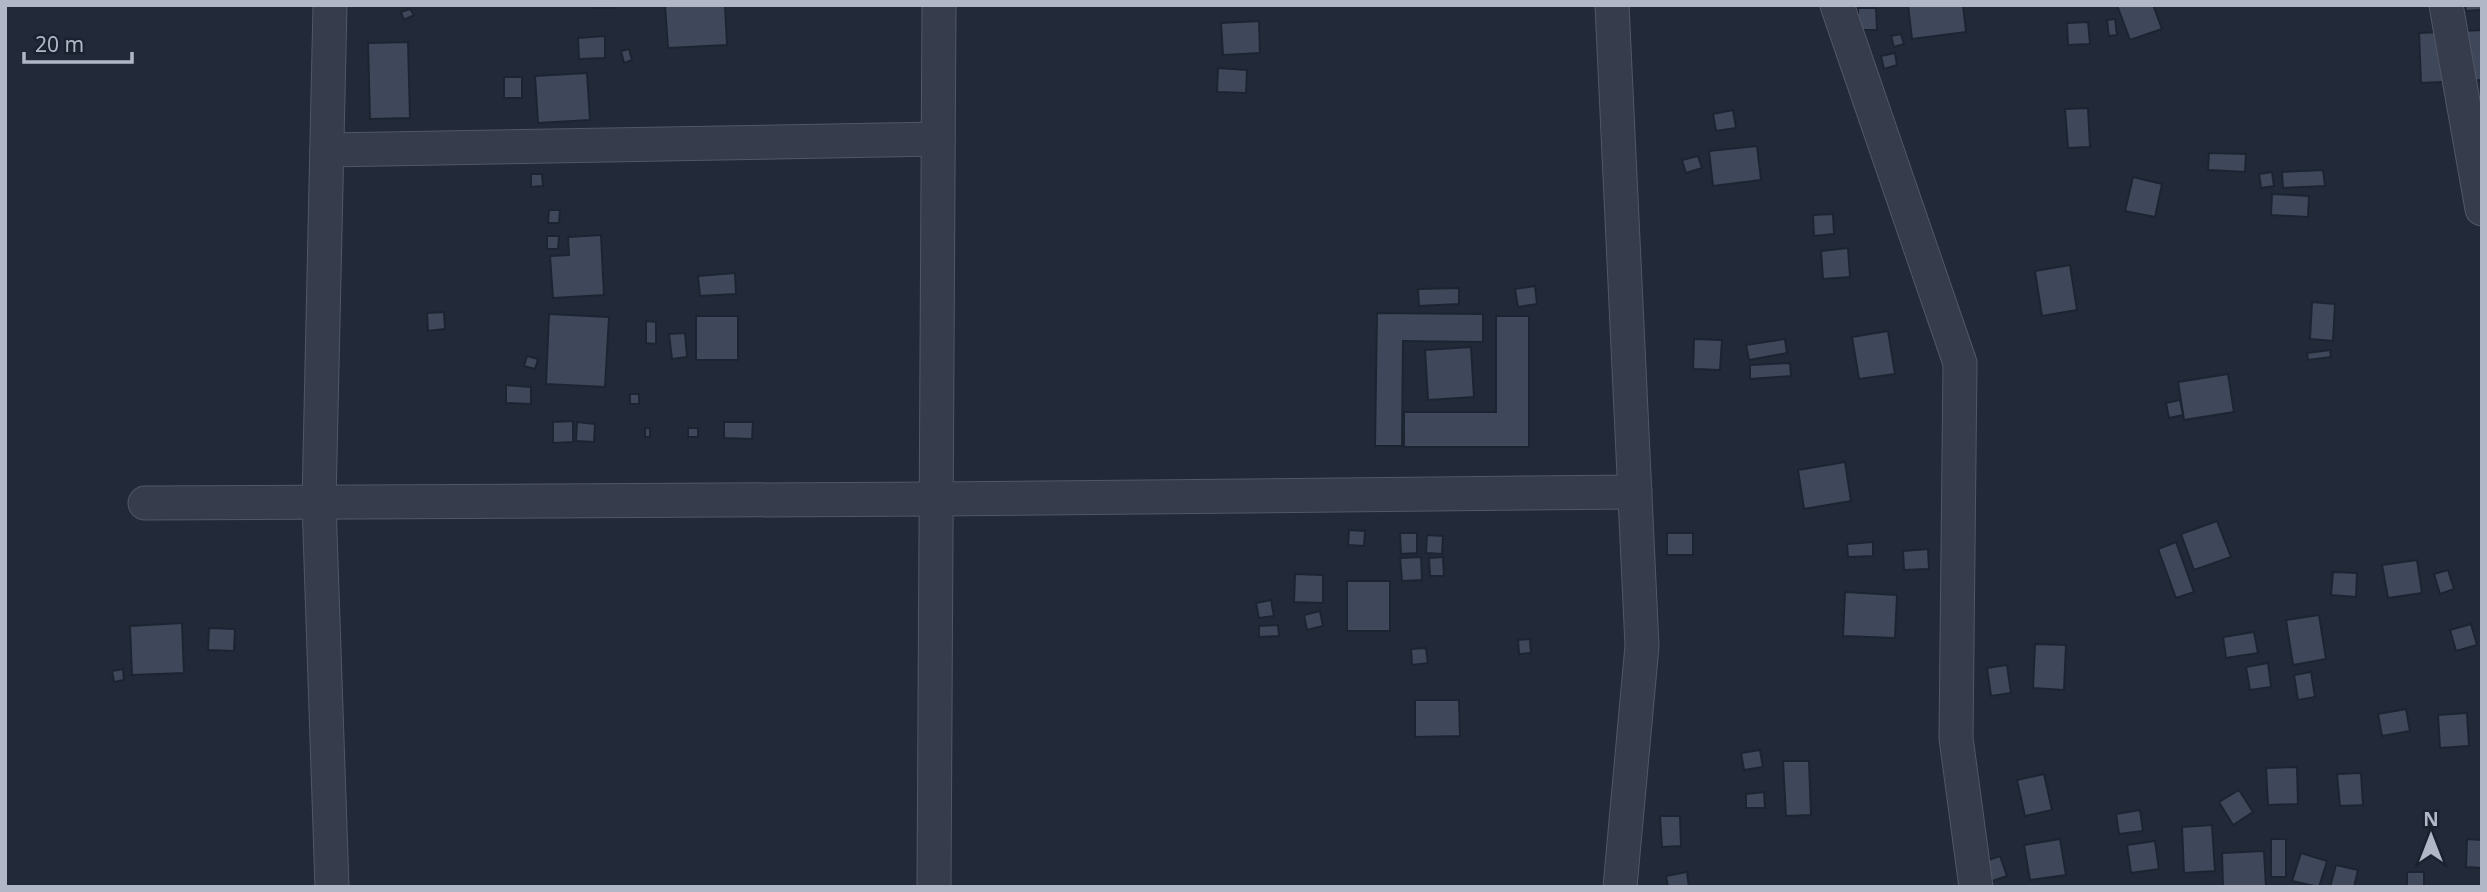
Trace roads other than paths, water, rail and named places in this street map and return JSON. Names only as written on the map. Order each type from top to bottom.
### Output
[{"type":"street","points":[[330,5],[319,502],[332,887]]},
{"type":"street","points":[[934,887],[939,5]]},
{"type":"street","points":[[1612,5],[1642,646],[1620,887]]},
{"type":"street","points":[[1837,5],[1960,363],[1956,738],[1976,887]]},
{"type":"street","points":[[2446,5],[2482,209]]},
{"type":"street","points":[[327,150],[938,139]]},
{"type":"street","points":[[145,503],[1635,492]]}]
